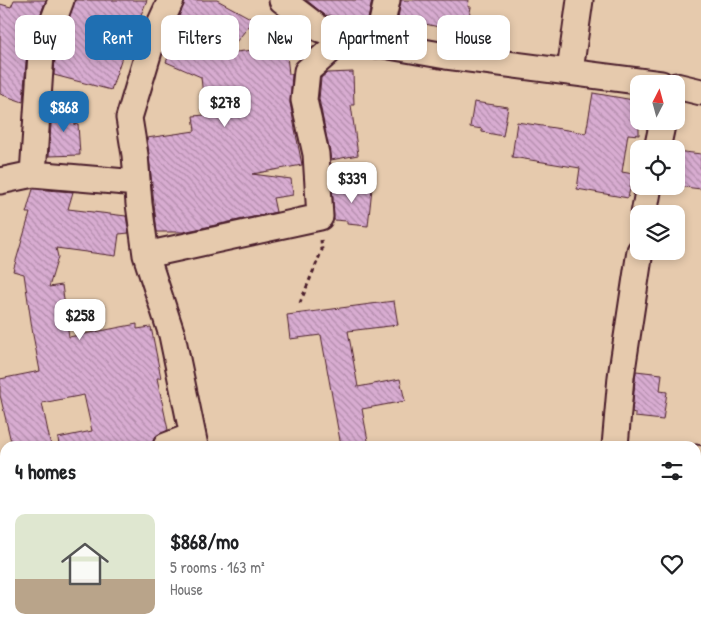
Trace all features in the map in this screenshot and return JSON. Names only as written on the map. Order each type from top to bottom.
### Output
[{"type":"street","points":[[33,174],[41,54],[62,0]]},
{"type":"street","points":[[171,0],[152,41],[129,118],[135,154],[146,256],[172,335],[194,441]]},
{"type":"street","points":[[282,0],[321,29]]},
{"type":"street","points":[[381,15],[387,0]]},
{"type":"street","points":[[570,71],[580,0]]},
{"type":"street","points":[[427,53],[630,80]]},
{"type":"street","points":[[146,256],[320,217],[316,154],[304,100],[308,71],[321,59]]},
{"type":"street","points":[[685,88],[701,92]]},
{"type":"street","points":[[0,181],[33,174],[137,183]]},
{"type":"street","points":[[616,441],[619,399],[639,260]]},
{"type":"path","points":[[300,303],[322,250],[320,217]]},
{"type":"building","points":[[14,0],[46,0],[40,15],[15,15],[15,60],[26,60],[23,102],[0,94],[0,4],[11,7]]},
{"type":"building","points":[[75,0],[147,0],[141,15],[85,15],[85,60],[121,60],[111,90],[54,75],[55,60],[75,60],[75,15],[70,15]]},
{"type":"building","points":[[185,0],[217,0],[249,17],[249,26],[239,38],[239,15],[179,15]]},
{"type":"building","points":[[306,0],[372,0],[369,15],[325,15]]},
{"type":"building","points":[[401,0],[469,0],[468,7],[471,7],[469,15],[437,15],[437,27],[427,24],[427,15],[398,15]]},
{"type":"building","points":[[249,51],[249,60],[287,60],[289,74],[292,74],[290,103],[302,165],[252,174],[291,179],[293,195],[273,198],[276,212],[183,232],[157,232],[147,138],[195,131],[193,116],[205,115],[201,77],[166,62],[167,60],[239,60],[239,52]]},
{"type":"building","points":[[353,72],[354,105],[351,105],[358,155],[331,160],[319,99],[321,78],[327,73]]},
{"type":"building","points":[[593,93],[630,99],[630,130],[639,130],[639,135],[628,134],[622,172],[630,173],[628,198],[577,189],[580,168],[512,157],[517,122],[586,133]]},
{"type":"building","points":[[474,102],[508,107],[503,136],[482,132],[482,129],[470,127]]},
{"type":"building","points":[[74,107],[75,125],[78,124],[80,155],[49,156],[52,108]]},
{"type":"building","points":[[685,152],[701,154],[701,189],[685,187]]},
{"type":"building","points":[[332,183],[372,188],[368,226],[347,224],[347,221],[334,220]]},
{"type":"building","points":[[33,189],[73,192],[68,209],[126,216],[129,233],[119,234],[116,256],[56,248],[58,257],[49,287],[62,285],[69,337],[137,324],[137,329],[151,327],[161,378],[157,378],[168,430],[155,437],[154,441],[58,441],[58,438],[92,431],[84,395],[42,403],[50,441],[11,441],[0,395],[0,379],[40,371],[24,274],[13,271],[30,213],[26,213]]},
{"type":"building","points":[[394,301],[398,325],[348,331],[358,387],[400,379],[405,401],[362,409],[368,441],[340,441],[321,335],[290,339],[287,315]]},
{"type":"building","points":[[636,371],[662,374],[660,391],[667,392],[663,420],[635,417],[635,413],[632,412]]}]
